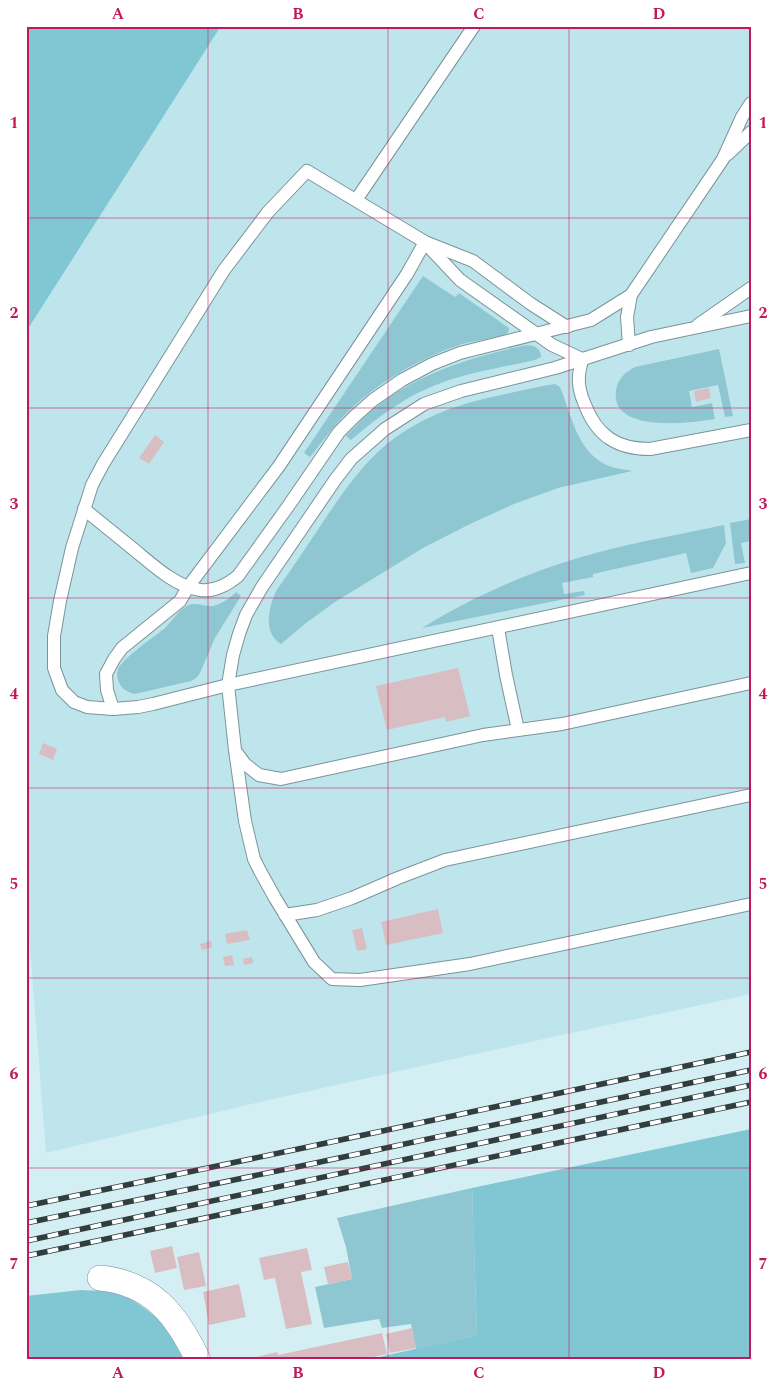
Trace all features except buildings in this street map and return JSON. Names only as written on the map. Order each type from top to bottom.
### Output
[{"type":"street","points":[[100,1278],[116,1280],[136,1287],[152,1297],[167,1310],[182,1328],[198,1360]]},
{"type":"lane","points":[[356,200],[474,26]]},
{"type":"lane","points":[[629,345],[627,317],[631,295],[723,159],[742,117],[751,103]]},
{"type":"lane","points":[[723,159],[751,132]]},
{"type":"lane","points":[[567,327],[531,304],[473,262],[425,242],[307,171],[268,212],[224,270],[103,464],[92,485],[72,548],[54,636],[54,668],[62,690],[74,702],[87,707],[113,709],[138,707],[228,685],[751,573]]},
{"type":"lane","points":[[425,242],[460,280],[552,345],[582,359]]},
{"type":"lane","points":[[113,709],[107,690],[106,674],[114,659],[122,648],[180,601],[188,587],[279,466],[406,274],[425,242]]},
{"type":"lane","points":[[692,329],[751,288]]},
{"type":"lane","points":[[84,509],[164,574],[188,587],[201,590],[219,588],[238,576],[339,432],[373,400],[402,380],[432,364],[460,353],[591,320],[631,295]]},
{"type":"lane","points":[[751,316],[651,337],[555,368],[461,391],[424,404],[391,425],[368,443],[352,459],[262,587],[246,615],[233,655],[228,685],[245,821],[254,859],[314,962],[332,979],[360,980],[470,964],[751,904]]},
{"type":"lane","points":[[582,359],[579,376],[582,396],[589,415],[602,432],[618,444],[638,449],[650,449],[751,430]]},
{"type":"lane","points":[[316,466],[336,480]]},
{"type":"lane","points":[[498,628],[518,730]]},
{"type":"lane","points":[[235,752],[245,764],[259,775],[280,780],[483,735],[562,724],[751,683]]},
{"type":"lane","points":[[285,914],[317,910],[335,904],[445,860],[751,795]]},
{"type":"shaded area","points":[[26,26],[221,26],[26,332]]},
{"type":"shaded area","points":[[221,26],[751,26],[751,994],[269,1100],[46,1153],[26,897],[26,332]]},
{"type":"shaded area","points":[[423,276],[455,297],[459,293],[509,328],[507,334],[462,344],[429,357],[397,374],[368,394],[342,418],[310,457],[304,453]]},
{"type":"shaded area","points":[[526,345],[540,351],[541,357],[464,376],[428,388],[393,407],[351,440],[346,436],[367,415],[387,399],[424,377],[464,361]]},
{"type":"shaded area","points":[[719,349],[733,416],[725,417],[718,385],[689,391],[692,407],[712,403],[715,419],[672,423],[638,420],[625,414],[617,404],[616,390],[618,382],[635,367]]},
{"type":"shaded area","points":[[555,384],[560,387],[578,435],[590,453],[609,466],[632,471],[558,488],[514,504],[470,524],[423,548],[335,602],[281,644],[275,639],[269,626],[269,612],[276,591],[347,487],[380,450],[409,428],[441,412],[474,401]]},
{"type":"shaded area","points":[[751,519],[751,541],[741,543],[745,563],[735,564],[730,523]]},
{"type":"shaded area","points":[[724,525],[726,543],[713,568],[691,573],[686,553],[562,583],[564,594],[584,591],[585,595],[422,628],[478,597],[558,564],[614,548]]},
{"type":"shaded area","points":[[236,592],[241,596],[215,638],[196,678],[191,681],[135,694],[121,686],[117,675],[121,664],[165,628],[184,608],[193,604],[213,606],[226,600]]},
{"type":"shaded area","points":[[751,1129],[751,1360],[366,1360],[477,1335],[472,1188]]},
{"type":"shaded area","points":[[472,1188],[477,1335],[416,1349],[411,1324],[382,1328],[379,1319],[324,1328],[315,1287],[352,1279],[346,1247],[337,1218]]},
{"type":"shaded area","points":[[81,1290],[116,1293],[134,1301],[156,1317],[173,1334],[190,1360],[26,1360],[26,1296]]},
{"type":"railway","points":[[26,1206],[751,1052]]},
{"type":"railway","points":[[26,1223],[751,1070]]},
{"type":"railway","points":[[26,1241],[751,1085]]},
{"type":"railway","points":[[26,1256],[751,1102]]}]
